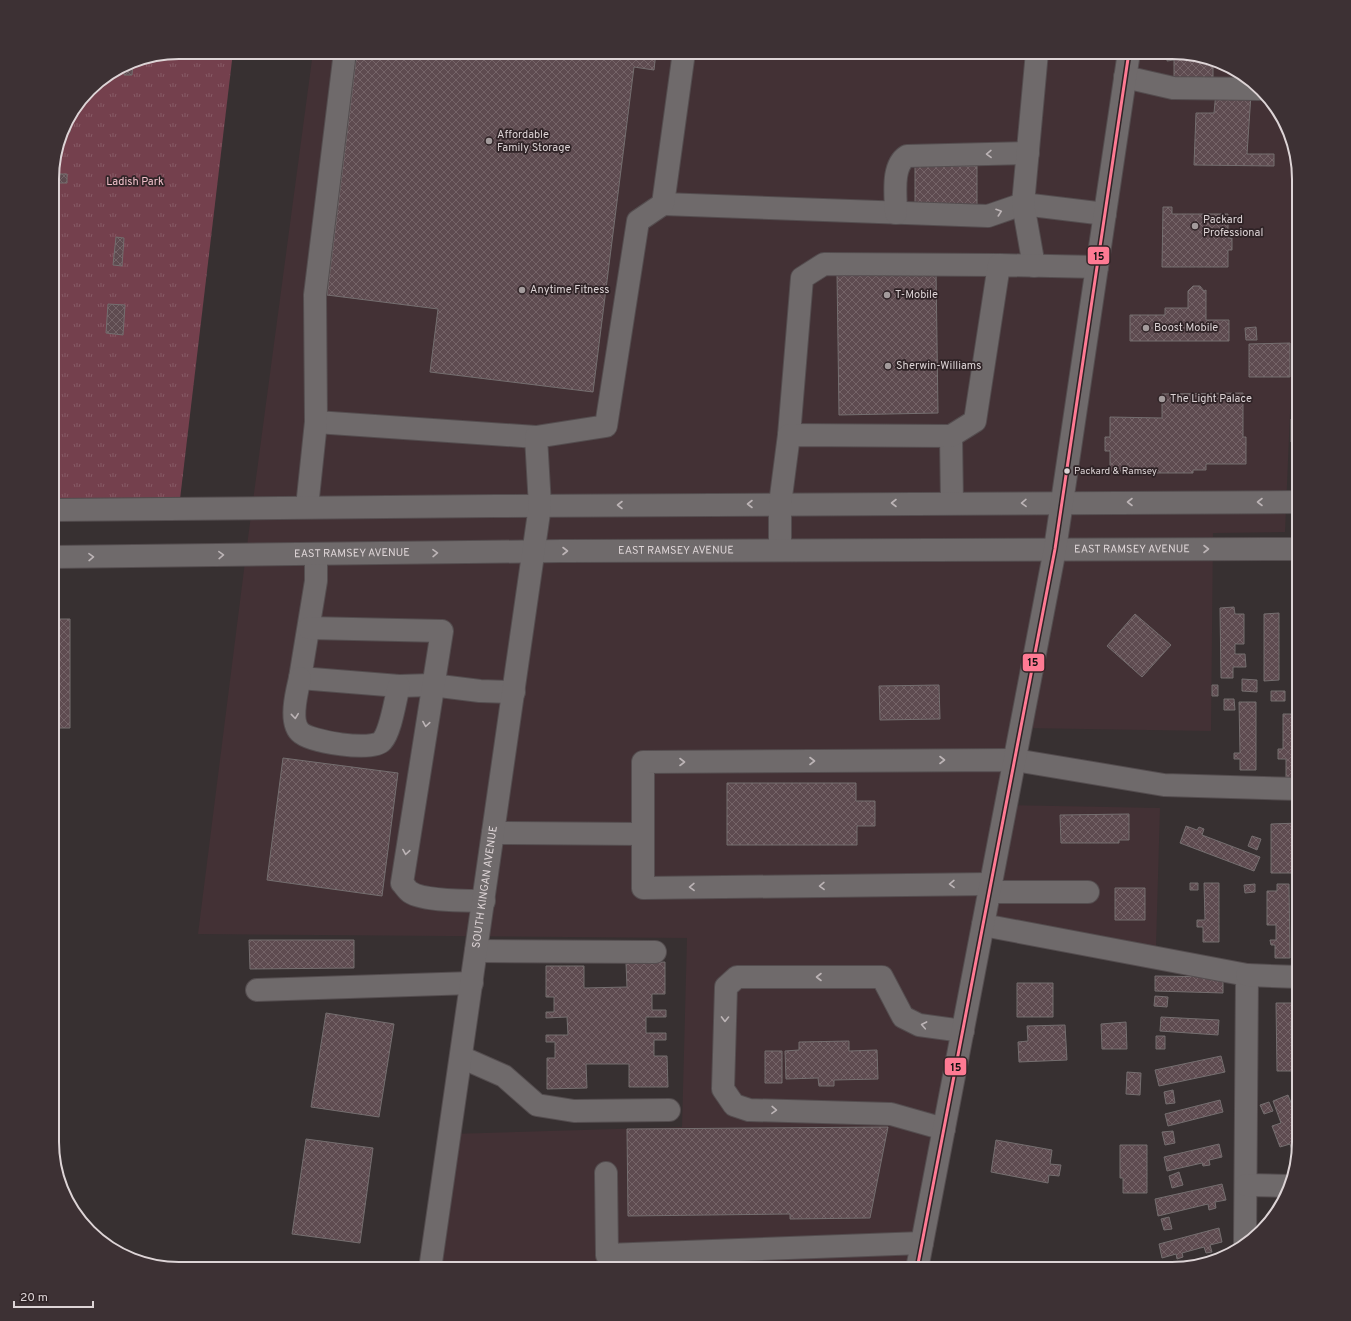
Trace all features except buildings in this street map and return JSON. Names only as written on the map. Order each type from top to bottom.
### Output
[{"type":"street","points":[[307,507],[316,422],[315,295],[344,59]]},
{"type":"street","points":[[663,204],[683,59]]},
{"type":"street","points":[[1034,266],[1023,204],[1036,59]]},
{"type":"street","points":[[918,1262],[1055,549],[1128,59]]},
{"type":"street","points":[[1126,77],[1173,88],[1251,89]]},
{"type":"street","points":[[896,213],[897,168],[900,160],[907,156],[1028,153]]},
{"type":"street","points":[[316,422],[536,437],[606,426],[638,221],[663,204],[988,216],[1023,204],[1105,214]]},
{"type":"street","points":[[780,550],[780,504],[789,434],[802,278],[824,264],[1097,267]]},
{"type":"street","points":[[789,434],[951,436],[975,421],[999,265]]},
{"type":"street","points":[[951,436],[952,503]]},
{"type":"street","name":"SOUTH KINGAN AVENUE","points":[[431,1262],[540,506],[536,437]]},
{"type":"street","points":[[59,510],[1063,502],[1292,502]]},
{"type":"street","name":"EAST RAMSEY AVENUE","points":[[59,557],[534,551],[1292,549]]},
{"type":"street","points":[[316,554],[316,581],[294,710],[296,724],[300,732],[314,738],[373,747],[382,742],[386,735],[399,686]]},
{"type":"street","points":[[309,628],[442,631],[432,685],[402,883],[410,892],[422,896],[451,900],[484,901]]},
{"type":"street","points":[[300,678],[399,686],[432,685],[480,692],[514,692]]},
{"type":"street","points":[[1088,892],[990,888],[643,888],[643,762],[1015,760],[1164,786],[1292,789]]},
{"type":"street","points":[[493,833],[643,834]]},
{"type":"street","points":[[983,925],[1247,975],[1292,977]]},
{"type":"street","points":[[476,951],[655,952]]},
{"type":"street","points":[[1245,1237],[1247,975]]},
{"type":"street","points":[[944,1128],[890,1114],[749,1110],[734,1105],[723,1089],[726,987],[737,977],[882,977],[903,1016],[919,1025],[963,1031]]},
{"type":"street","points":[[257,990],[472,983]]},
{"type":"street","points":[[461,1057],[504,1076],[537,1105],[574,1111],[669,1110]]},
{"type":"street","points":[[606,1173],[607,1256],[922,1243]]},
{"type":"street","points":[[1246,1185],[1284,1186]]},
{"type":"shaded area","points":[[312,59],[1180,59],[1195,61],[1218,68],[1245,84],[1257,94],[1267,106],[1283,133],[1288,148],[1292,179],[1292,366],[1285,532],[1213,533],[1211,731],[1021,728],[1006,805],[1160,808],[1156,946],[983,925],[918,1262],[431,1262],[450,1134],[682,1127],[687,938],[198,934],[248,538]]},
{"type":"green space","name":"Ladish Park","points":[[171,59],[232,59],[180,499],[59,499],[59,171],[63,148],[75,119],[89,100],[100,89],[119,75],[141,65],[156,61]]},
{"type":"transit line","name":"15","points":[[918,1262],[1055,549],[1128,59]]},
{"type":"place","name":"Affordable Family Storage","points":[[489,141]]},
{"type":"place","name":"Packard Professional","points":[[1195,226]]},
{"type":"place","name":"Anytime Fitness","points":[[522,290]]},
{"type":"place","name":"T-Mobile","points":[[887,295]]},
{"type":"place","name":"Boost Mobile","points":[[1146,328]]},
{"type":"place","name":"Sherwin-Williams","points":[[888,366]]},
{"type":"place","name":"The Light Palace","points":[[1162,399]]},
{"type":"place","name":"Packard & Ramsey","points":[[1067,471]]}]
